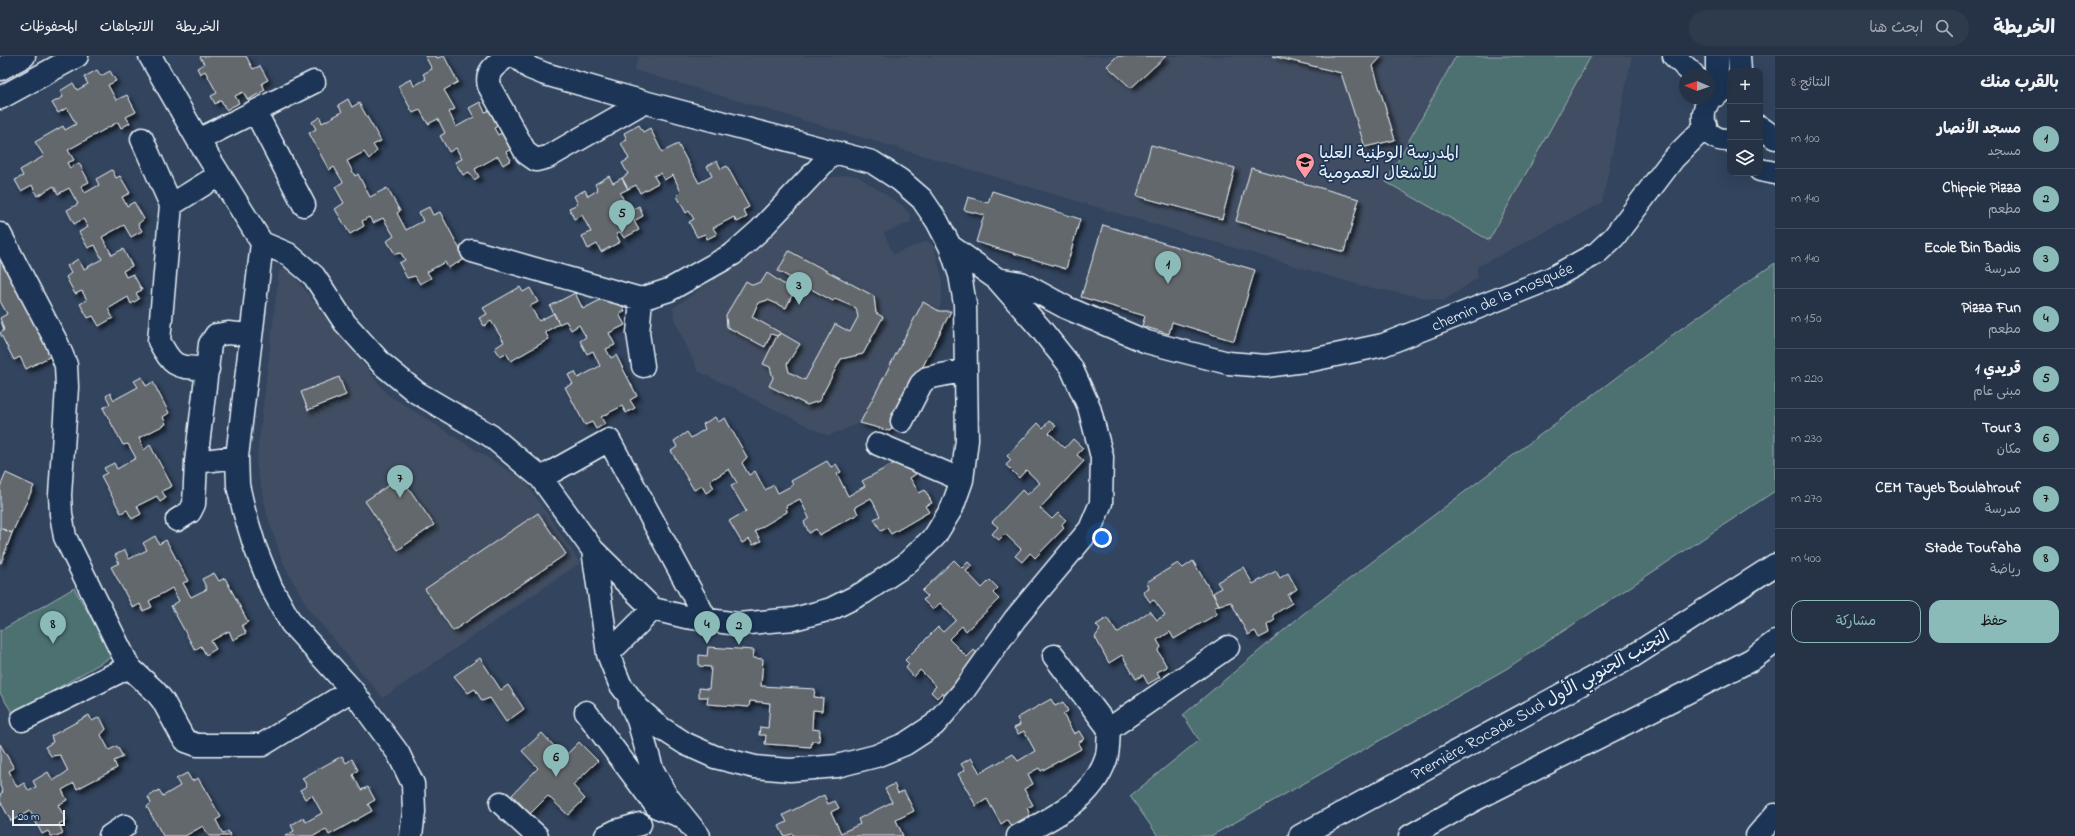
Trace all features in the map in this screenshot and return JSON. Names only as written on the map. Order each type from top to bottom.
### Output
[{"type":"main road","points":[[0,69],[24,56]]},
{"type":"main road","points":[[0,98],[77,56]]},
{"type":"main road","points":[[150,56],[219,176],[262,243],[288,254],[314,276],[345,323],[382,364],[416,392],[491,436],[541,478],[594,550],[653,608],[686,617],[738,624],[794,619],[831,609],[863,593],[905,565],[935,536],[952,508],[962,480],[967,440],[966,304],[960,276],[950,246],[937,221],[922,199],[900,180],[872,162],[833,153],[644,102],[530,68],[516,56]]},
{"type":"main road","points":[[507,56],[489,72],[487,79],[489,86],[526,153],[536,160],[548,157],[644,102]]},
{"type":"main road","points":[[1674,56],[1687,68]]},
{"type":"main road","points":[[1717,56],[1718,91],[1708,99],[1704,108],[1703,117],[1721,139]]},
{"type":"main road","points":[[1739,56],[1740,68]]},
{"type":"main road","points":[[198,140],[256,113],[314,82]]},
{"type":"main road","points":[[256,113],[304,205]]},
{"type":"main road","points":[[1763,129],[1775,138]]},
{"type":"main road","points":[[142,139],[171,205],[159,341],[168,359],[179,366],[208,369]]},
{"type":"main road","name":"chemin de la mosquée","points":[[997,279],[1021,283],[1067,308],[1147,342],[1228,363],[1266,366],[1312,360],[1383,345],[1552,278],[1597,253],[1614,237],[1673,159],[1721,139]]},
{"type":"main road","points":[[472,251],[641,299],[669,290],[733,254],[760,230],[833,153]]},
{"type":"main road","points":[[1763,171],[1775,173]]},
{"type":"main road","points":[[171,205],[219,176]]},
{"type":"main road","points":[[0,234],[57,343],[66,365],[67,387],[60,495],[61,514],[65,536],[129,667],[155,690],[163,701],[182,736],[186,741],[197,745],[262,745],[352,690]]},
{"type":"main road","points":[[262,243],[237,457],[238,485],[244,511],[255,547],[271,587],[291,623],[352,690],[398,753],[412,784],[414,812],[411,836]]},
{"type":"main road","points":[[620,684],[638,708],[661,728],[686,744],[715,757],[755,767],[790,770],[837,766],[876,756],[898,747],[934,725],[962,693],[1015,619],[1090,529],[1101,503],[1102,457],[1089,407],[1071,367],[1040,328],[997,279],[950,246]]},
{"type":"main road","points":[[641,299],[638,333],[643,366]]},
{"type":"main road","points":[[177,520],[190,512],[194,504],[196,462],[210,344],[216,335],[228,333],[250,336]]},
{"type":"main road","points":[[902,421],[921,384],[926,378],[966,370]]},
{"type":"main road","points":[[541,478],[609,440],[706,619]]},
{"type":"main road","points":[[878,444],[962,480]]},
{"type":"main road","points":[[196,462],[237,457]]},
{"type":"main road","points":[[594,550],[608,654],[620,684],[638,720],[652,769],[666,795],[690,827],[699,836]]},
{"type":"main road","name":"Première Rocade Sud التجنب الجنوبي الأول","points":[[1300,836],[1633,656],[1775,565]]},
{"type":"main road","points":[[608,654],[653,608]]},
{"type":"main road","points":[[1751,660],[1775,642]]},
{"type":"main road","points":[[1109,729],[1228,647]]},
{"type":"main road","points":[[1410,836],[1474,800],[1775,648]]},
{"type":"main road","points":[[1018,836],[1056,817],[1092,788],[1106,759],[1109,729],[1054,656]]},
{"type":"main road","points":[[22,720],[129,667]]},
{"type":"main road","points":[[586,712],[657,807],[690,827]]},
{"type":"main road","points":[[1422,836],[1474,800]]},
{"type":"main road","points":[[501,803],[537,836]]},
{"type":"main road","points":[[1757,836],[1775,815]]},
{"type":"main road","points":[[606,836],[616,831],[640,824]]},
{"type":"shaded area","name":"المدرسة الوطنية العليا للأشغال العمومية","points":[[639,56],[1632,56],[1602,203],[1477,267],[1478,278],[1443,301],[1366,287],[634,70]]},
{"type":"shaded area","points":[[848,175],[857,176],[902,205],[910,215],[911,222],[884,233],[893,254],[927,241],[934,246],[942,277],[942,296],[939,311],[923,303],[860,423],[828,436],[698,371],[674,319],[673,308],[723,273],[758,245],[822,179]]},
{"type":"shaded area","points":[[287,267],[387,394],[525,481],[580,563],[383,698],[309,610],[283,563],[267,515],[256,464],[279,271]]},
{"type":"green space","points":[[1456,56],[1591,56],[1489,240],[1386,182]]},
{"type":"green space","points":[[1775,263],[1775,491],[1506,669],[1211,836],[1158,836],[1130,796],[1199,740],[1183,715],[1303,614],[1675,333]]},
{"type":"green space","points":[[74,588],[113,656],[13,714],[0,693],[0,631]]},
{"type":"building","points":[[246,56],[253,69],[260,66],[268,80],[262,83],[265,90],[248,100],[243,92],[235,96],[239,103],[226,110],[221,100],[215,104],[211,96],[217,93],[205,71],[200,74],[197,68],[204,64],[200,57]]},
{"type":"building","points":[[425,56],[436,56],[437,58],[444,56],[458,82],[444,90],[455,109],[449,112],[456,127],[474,117],[469,108],[480,102],[485,112],[491,110],[500,125],[494,128],[498,135],[504,132],[513,148],[506,152],[511,160],[503,165],[498,156],[475,169],[479,177],[474,180],[469,172],[463,175],[455,162],[462,159],[456,148],[449,152],[440,136],[445,133],[438,119],[428,124],[420,110],[413,113],[398,86],[411,79],[414,86],[426,79],[423,74],[432,69]]},
{"type":"building","points":[[1117,56],[1166,56],[1131,88],[1107,66]]},
{"type":"building","points":[[1272,56],[1382,56],[1373,66],[1395,140],[1365,147],[1341,73]]},
{"type":"building","points":[[97,70],[101,76],[110,71],[116,81],[108,85],[116,100],[127,95],[136,112],[126,117],[130,123],[121,128],[118,122],[68,150],[74,160],[67,163],[70,168],[79,163],[89,182],[81,186],[85,193],[99,185],[96,179],[112,170],[116,178],[120,176],[130,193],[122,197],[127,206],[134,202],[144,219],[138,224],[142,231],[131,237],[124,225],[102,237],[112,255],[123,249],[132,266],[123,271],[126,277],[133,274],[142,290],[136,293],[139,299],[131,304],[128,297],[108,309],[113,318],[99,326],[93,316],[88,318],[80,304],[87,300],[82,291],[75,294],[66,277],[71,273],[67,266],[78,259],[84,269],[102,259],[95,245],[88,248],[79,232],[88,227],[83,219],[74,224],[67,210],[78,204],[69,188],[58,194],[54,186],[37,196],[32,185],[21,191],[15,180],[23,176],[20,170],[44,156],[35,142],[63,126],[65,130],[76,124],[67,108],[58,113],[52,103],[63,97],[60,91],[73,83],[77,90],[88,84],[84,77]]},
{"type":"building","points":[[348,99],[352,107],[359,103],[381,141],[373,145],[377,151],[369,159],[364,152],[347,161],[355,176],[358,174],[370,197],[387,188],[400,211],[397,213],[406,230],[423,221],[419,212],[429,207],[433,215],[440,212],[465,259],[448,268],[445,262],[427,272],[431,278],[420,284],[415,276],[407,278],[399,263],[405,260],[401,253],[395,254],[387,241],[394,236],[383,218],[373,223],[369,217],[362,221],[364,226],[350,234],[335,209],[344,203],[335,187],[343,182],[334,167],[329,170],[309,133],[316,129],[312,122],[320,117],[322,123],[342,112],[338,105]]},
{"type":"building","points":[[639,125],[643,132],[650,128],[662,152],[678,144],[699,183],[712,176],[707,166],[717,161],[721,169],[727,166],[749,207],[743,210],[747,217],[737,222],[734,217],[713,228],[717,234],[707,239],[705,234],[697,237],[689,222],[694,219],[689,211],[686,213],[677,196],[681,192],[673,175],[664,180],[660,173],[654,176],[658,183],[640,193],[636,185],[628,189],[622,178],[628,174],[622,163],[629,159],[621,143],[627,140],[624,133]]},
{"type":"building","points":[[1151,145],[1235,168],[1222,219],[1137,196]]},
{"type":"building","points":[[1251,168],[1359,199],[1344,252],[1236,221]]},
{"type":"building","points":[[609,176],[613,183],[622,178],[628,189],[620,193],[629,211],[639,206],[643,216],[634,221],[639,230],[624,238],[620,232],[616,234],[620,242],[601,252],[597,244],[588,249],[582,236],[591,232],[582,215],[574,219],[569,208],[578,204],[574,196],[585,190],[588,196],[598,190],[595,184]]},
{"type":"building","points":[[992,191],[1080,219],[1066,269],[976,242],[984,215],[964,210],[968,197],[988,203]]},
{"type":"building","points":[[1103,225],[1255,270],[1234,341],[1172,322],[1169,334],[1142,326],[1145,316],[1081,297]]},
{"type":"building","points":[[789,251],[874,296],[876,313],[883,317],[863,354],[841,359],[819,401],[807,405],[769,386],[773,378],[770,367],[763,364],[777,336],[781,333],[800,344],[787,364],[789,372],[805,380],[835,324],[850,332],[858,317],[856,308],[835,299],[833,301],[778,271]]},
{"type":"building","points":[[0,254],[53,355],[26,369],[20,357],[14,360],[0,333],[4,330],[0,318],[7,314],[0,301]]},
{"type":"building","points":[[767,273],[794,291],[786,308],[768,300],[758,303],[752,317],[781,333],[777,336],[771,334],[765,347],[727,327],[726,315],[746,281],[753,285],[762,281]]},
{"type":"building","points":[[520,287],[523,292],[530,288],[538,302],[530,306],[539,321],[554,313],[559,324],[545,332],[549,339],[511,361],[506,353],[500,356],[495,348],[504,342],[491,321],[484,326],[479,318],[487,314],[483,308]]},
{"type":"building","points":[[615,292],[625,311],[619,314],[625,325],[609,333],[615,345],[606,349],[611,358],[616,355],[637,396],[630,400],[635,408],[626,413],[622,406],[601,417],[605,424],[596,429],[592,422],[585,425],[565,387],[573,384],[568,375],[575,372],[578,378],[600,366],[593,351],[587,354],[580,341],[586,337],[579,325],[571,330],[566,321],[559,324],[550,306],[575,293],[583,309]]},
{"type":"building","points":[[923,302],[939,311],[951,311],[890,431],[860,423]]},
{"type":"building","points":[[142,377],[146,386],[153,382],[169,413],[163,417],[166,424],[139,438],[144,450],[150,445],[172,486],[162,491],[166,498],[160,502],[157,496],[137,506],[141,514],[132,519],[127,510],[121,513],[101,476],[107,473],[104,468],[114,463],[117,469],[136,458],[128,444],[123,445],[103,408],[110,404],[106,396],[110,393],[114,400],[138,387],[134,381]]},
{"type":"building","points":[[339,377],[346,395],[308,410],[301,392]]},
{"type":"building","points":[[715,417],[718,422],[725,418],[747,457],[742,463],[749,475],[755,471],[765,490],[774,485],[778,493],[793,485],[791,481],[827,461],[831,467],[836,464],[841,472],[837,474],[848,496],[865,486],[862,481],[900,460],[904,468],[910,462],[916,474],[910,478],[919,493],[925,490],[932,503],[925,506],[929,512],[891,534],[887,528],[881,531],[874,519],[880,516],[871,498],[855,507],[858,514],[819,535],[816,529],[809,533],[804,522],[809,518],[800,499],[786,506],[787,512],[755,531],[761,541],[753,545],[749,539],[742,543],[729,521],[746,511],[731,486],[737,483],[729,469],[710,481],[714,488],[706,493],[702,486],[694,490],[671,451],[677,447],[674,441],[687,432],[691,438],[705,429],[703,424]]},
{"type":"building","points":[[1049,421],[1056,426],[1049,433],[1065,448],[1073,439],[1083,448],[1077,455],[1084,461],[1040,508],[1052,519],[1058,513],[1066,520],[1062,524],[1064,528],[1035,558],[1030,553],[1022,562],[1015,556],[1021,549],[1005,534],[999,540],[992,534],[998,527],[992,522],[1022,490],[1027,495],[1040,483],[1026,470],[1019,478],[1006,465],[1011,460],[1007,456],[1038,423],[1043,428]]},
{"type":"building","points":[[6,473],[34,486],[12,533],[0,528],[0,487]]},
{"type":"building","points":[[401,477],[434,525],[398,550],[365,501]]},
{"type":"building","points":[[538,513],[566,554],[453,631],[425,589]]},
{"type":"building","points":[[0,528],[12,533],[1,563],[0,563]]},
{"type":"building","points":[[155,536],[159,544],[166,540],[188,581],[183,583],[191,597],[207,589],[202,579],[214,573],[219,581],[225,578],[248,622],[242,625],[246,633],[233,640],[229,631],[211,641],[216,649],[206,655],[201,646],[195,650],[171,606],[179,601],[172,588],[149,601],[152,607],[143,611],[140,604],[133,608],[111,567],[119,563],[115,555],[125,550],[129,559],[147,550],[143,543]]},
{"type":"building","points":[[954,560],[962,568],[968,562],[972,566],[966,571],[982,588],[990,580],[998,588],[993,593],[999,599],[966,631],[962,626],[949,639],[967,657],[974,650],[980,657],[948,698],[942,693],[937,698],[931,692],[936,686],[920,670],[914,677],[906,668],[909,664],[905,660],[938,627],[943,632],[956,620],[940,603],[933,610],[923,600],[927,596],[922,591]]},
{"type":"building","points":[[1193,561],[1219,605],[1214,608],[1217,614],[1174,639],[1170,632],[1157,640],[1161,647],[1158,651],[1167,667],[1157,672],[1160,677],[1148,684],[1143,675],[1136,679],[1122,655],[1109,663],[1095,637],[1100,630],[1096,625],[1107,618],[1117,633],[1150,611],[1157,620],[1165,615],[1154,600],[1150,602],[1143,592],[1149,589],[1147,582],[1178,563],[1183,568]]},
{"type":"building","points":[[1243,567],[1253,584],[1276,571],[1280,578],[1288,573],[1297,589],[1288,595],[1292,603],[1273,615],[1275,620],[1267,625],[1269,633],[1259,638],[1255,631],[1248,635],[1231,602],[1219,605],[1213,593],[1221,588],[1217,582]]},
{"type":"building","points":[[708,647],[754,650],[753,658],[763,659],[761,686],[815,689],[814,697],[823,698],[822,711],[813,710],[812,729],[820,730],[819,741],[812,741],[811,747],[765,744],[766,735],[759,735],[760,727],[768,728],[770,703],[750,701],[749,707],[707,704],[708,697],[699,697],[699,688],[709,689],[711,667],[699,666],[699,655],[707,656]]},
{"type":"building","points":[[480,658],[501,690],[508,685],[524,709],[506,722],[490,698],[482,701],[475,689],[468,693],[454,676]]},
{"type":"building","points":[[1051,699],[1055,706],[1063,702],[1068,711],[1063,714],[1074,734],[1079,731],[1084,739],[1078,743],[1081,749],[1041,771],[1039,768],[1028,774],[1033,784],[1024,789],[1033,805],[1027,808],[1030,815],[1011,826],[1007,820],[1001,824],[987,799],[976,806],[958,774],[965,770],[961,764],[971,758],[980,773],[1013,754],[1018,761],[1035,751],[1024,731],[1018,734],[1014,728],[1020,725],[1017,718]]},
{"type":"building","points":[[89,715],[92,721],[100,717],[106,729],[101,735],[109,750],[117,746],[123,757],[114,761],[117,768],[77,789],[74,783],[62,790],[67,800],[58,805],[66,820],[59,824],[63,833],[56,836],[51,836],[48,831],[42,834],[30,811],[11,821],[0,801],[0,794],[3,792],[0,786],[0,744],[14,768],[9,771],[17,787],[24,783],[29,791],[36,787],[33,781],[48,772],[53,781],[68,771],[60,755],[51,756],[45,747],[53,742],[51,736]]},
{"type":"building","points":[[542,733],[564,757],[579,742],[598,761],[573,785],[585,799],[568,815],[548,796],[530,814],[512,795],[538,768],[522,751]]},
{"type":"building","points":[[342,756],[346,763],[352,759],[358,770],[353,775],[361,790],[368,787],[375,800],[368,804],[372,811],[329,835],[326,829],[314,836],[285,836],[294,831],[291,825],[303,818],[306,822],[322,813],[312,795],[305,799],[300,790],[307,786],[302,778]]},
{"type":"building","points":[[187,773],[192,781],[198,778],[221,817],[216,820],[223,834],[228,831],[231,836],[209,836],[203,826],[185,836],[163,836],[147,807],[151,803],[148,797],[159,790],[163,796],[180,786],[176,779]]},
{"type":"building","points":[[894,784],[898,793],[904,791],[914,811],[896,820],[903,836],[794,836],[793,834],[784,836],[779,826],[787,822],[783,815],[824,795],[828,804],[835,801],[839,808],[831,812],[841,833],[860,824],[858,819],[892,802],[885,789]]},
{"type":"place","name":"المدرسة الوطنية العليا للأشغال العمومية","points":[[1305,179]]},
{"type":"place","name":"قريدي 1","points":[[622,233]]},
{"type":"place","name":"مسجد الأنصار","points":[[1168,284]]},
{"type":"place","name":"Ecole Bin Badis","points":[[799,305]]},
{"type":"place","name":"CEM Tayeb Boulahrouf","points":[[400,498]]},
{"type":"place","name":"Stade Toufaha","points":[[53,644]]},
{"type":"place","name":"Pizza Fun","points":[[707,644]]},
{"type":"place","name":"Chippie Pizza","points":[[739,645]]},
{"type":"place","name":"Tour 3","points":[[556,777]]}]
